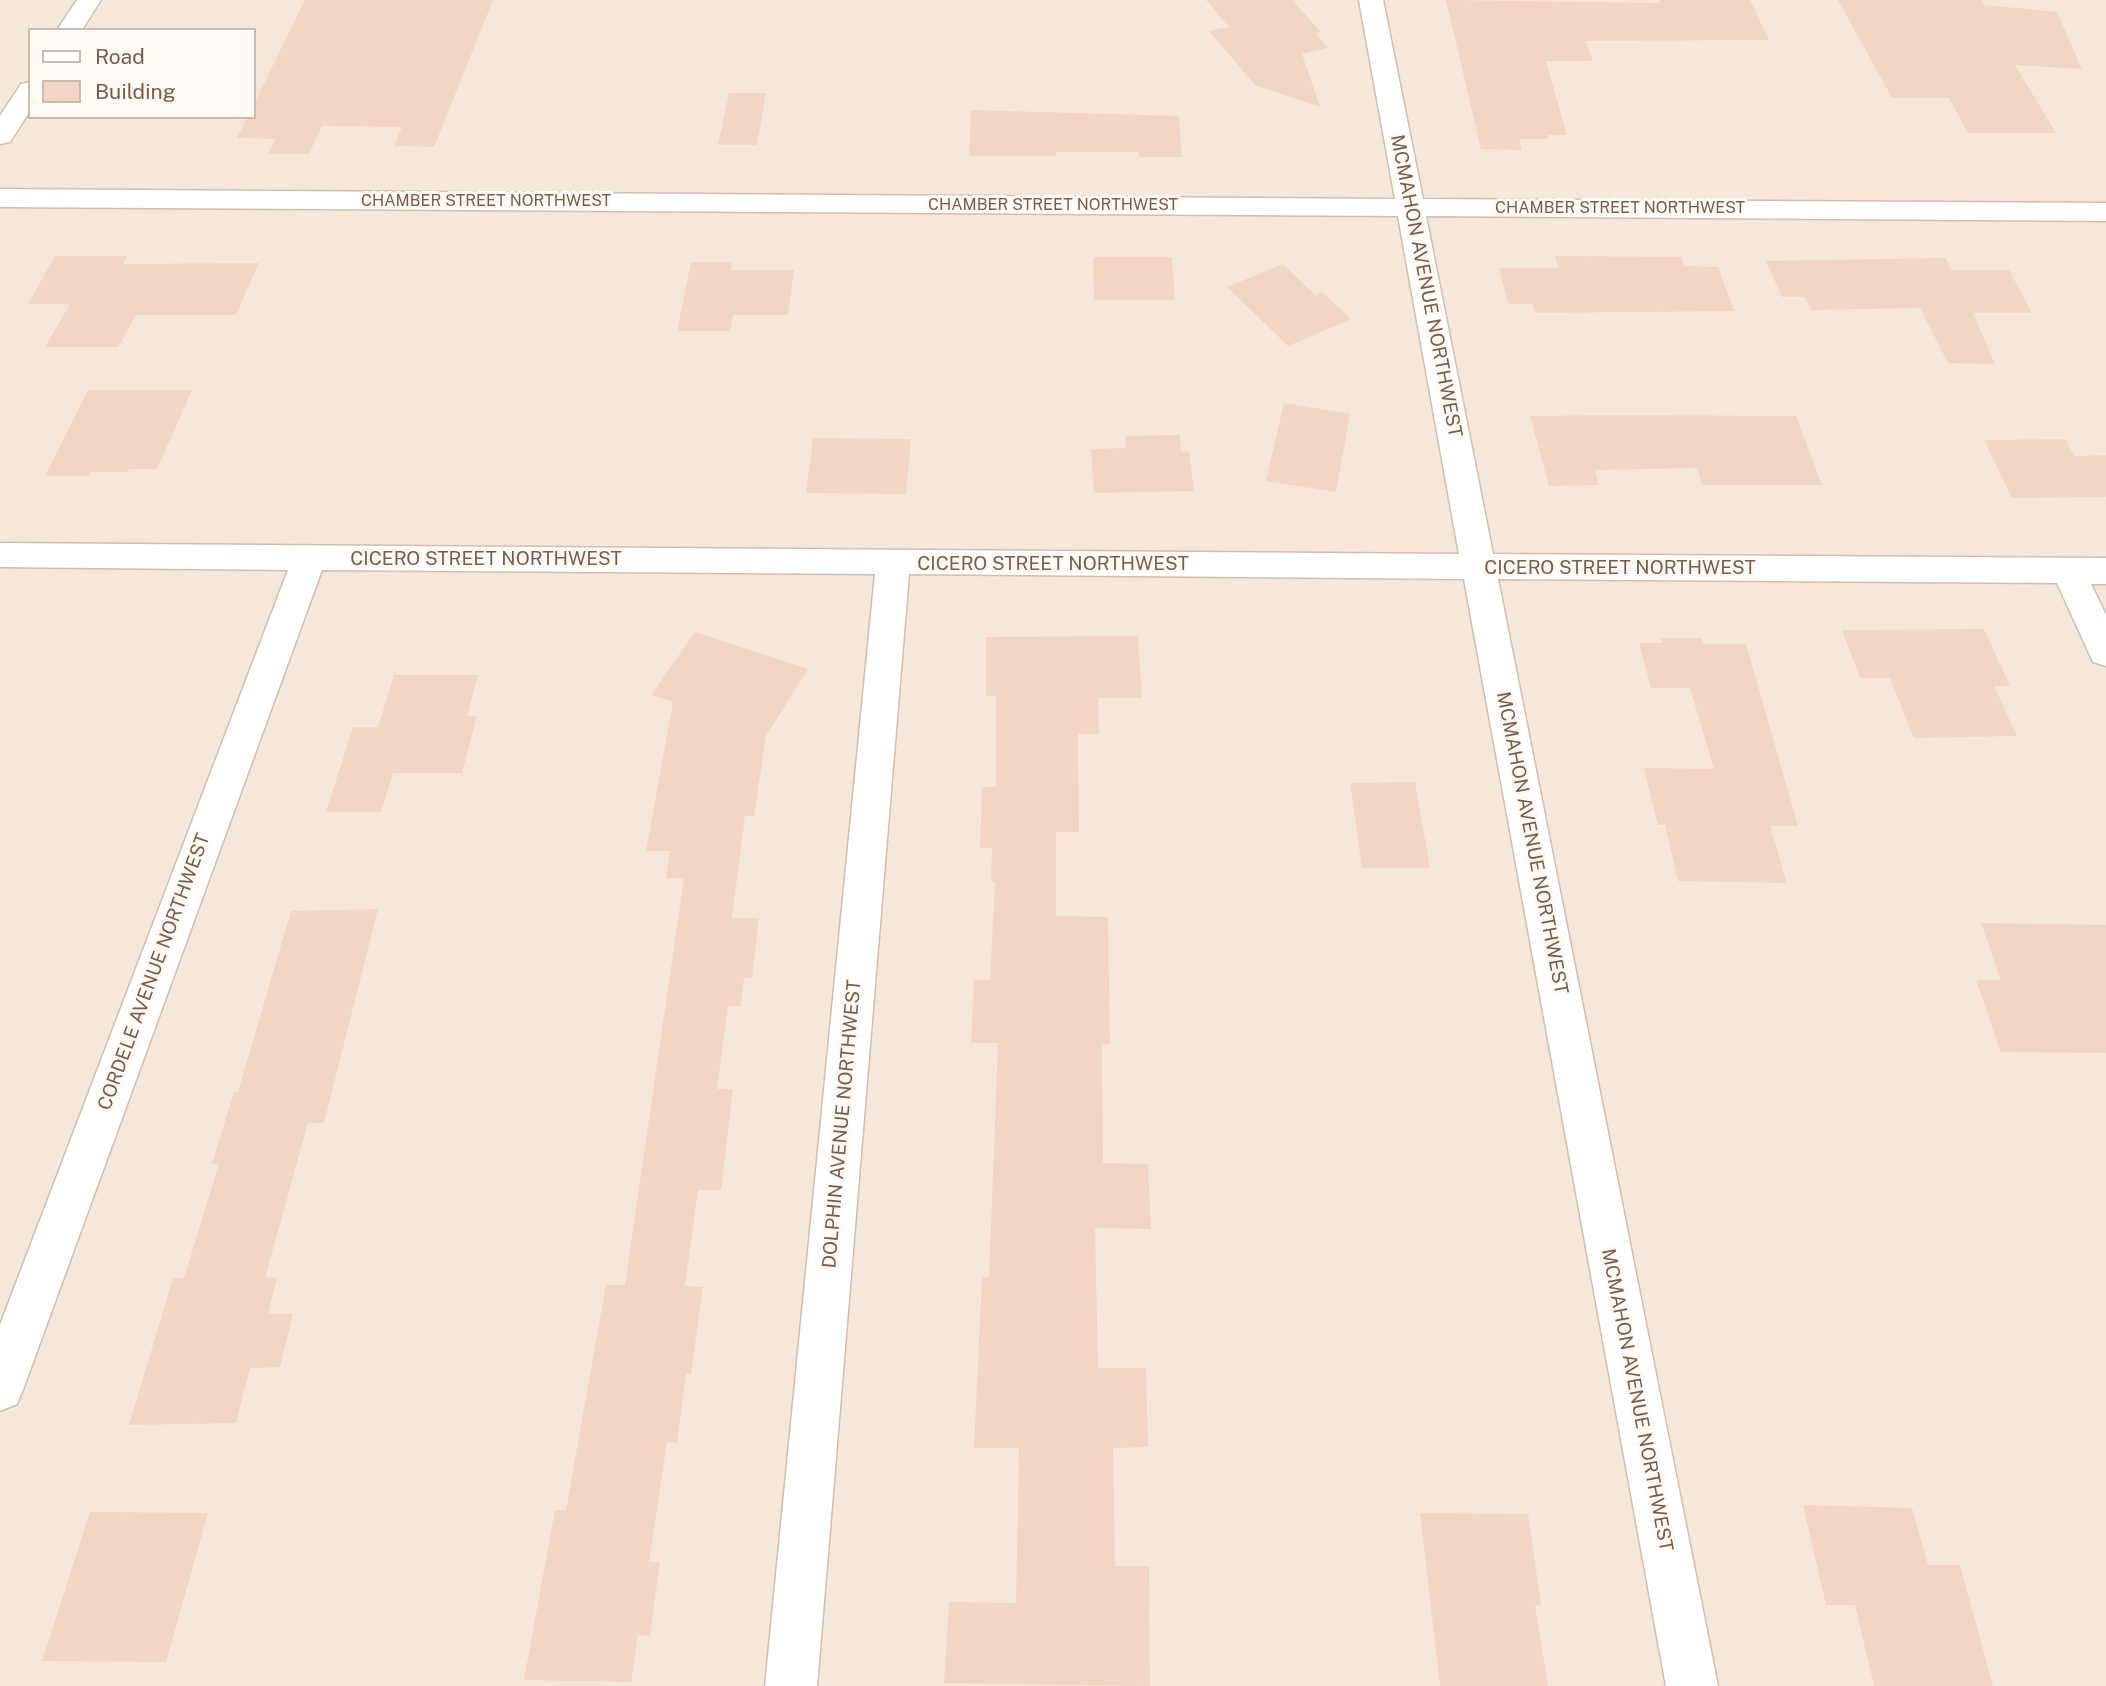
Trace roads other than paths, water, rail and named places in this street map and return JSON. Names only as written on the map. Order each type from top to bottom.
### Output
[{"type":"street","points":[[70,28],[89,0]]},
{"type":"street","name":"MCMAHON AVENUE NORTHWEST","points":[[1371,0],[1692,1686]]},
{"type":"street","points":[[0,136],[28,93]]},
{"type":"street","name":"CHAMBER STREET NORTHWEST","points":[[0,198],[2106,212]]},
{"type":"street","name":"CICERO STREET NORTHWEST","points":[[0,555],[2106,570]]},
{"type":"street","name":"CORDELE AVENUE NORTHWEST","points":[[0,1387],[309,558]]},
{"type":"street","name":"DOLPHIN AVENUE NORTHWEST","points":[[790,1686],[893,562]]},
{"type":"street","points":[[2068,571],[2106,652]]}]
